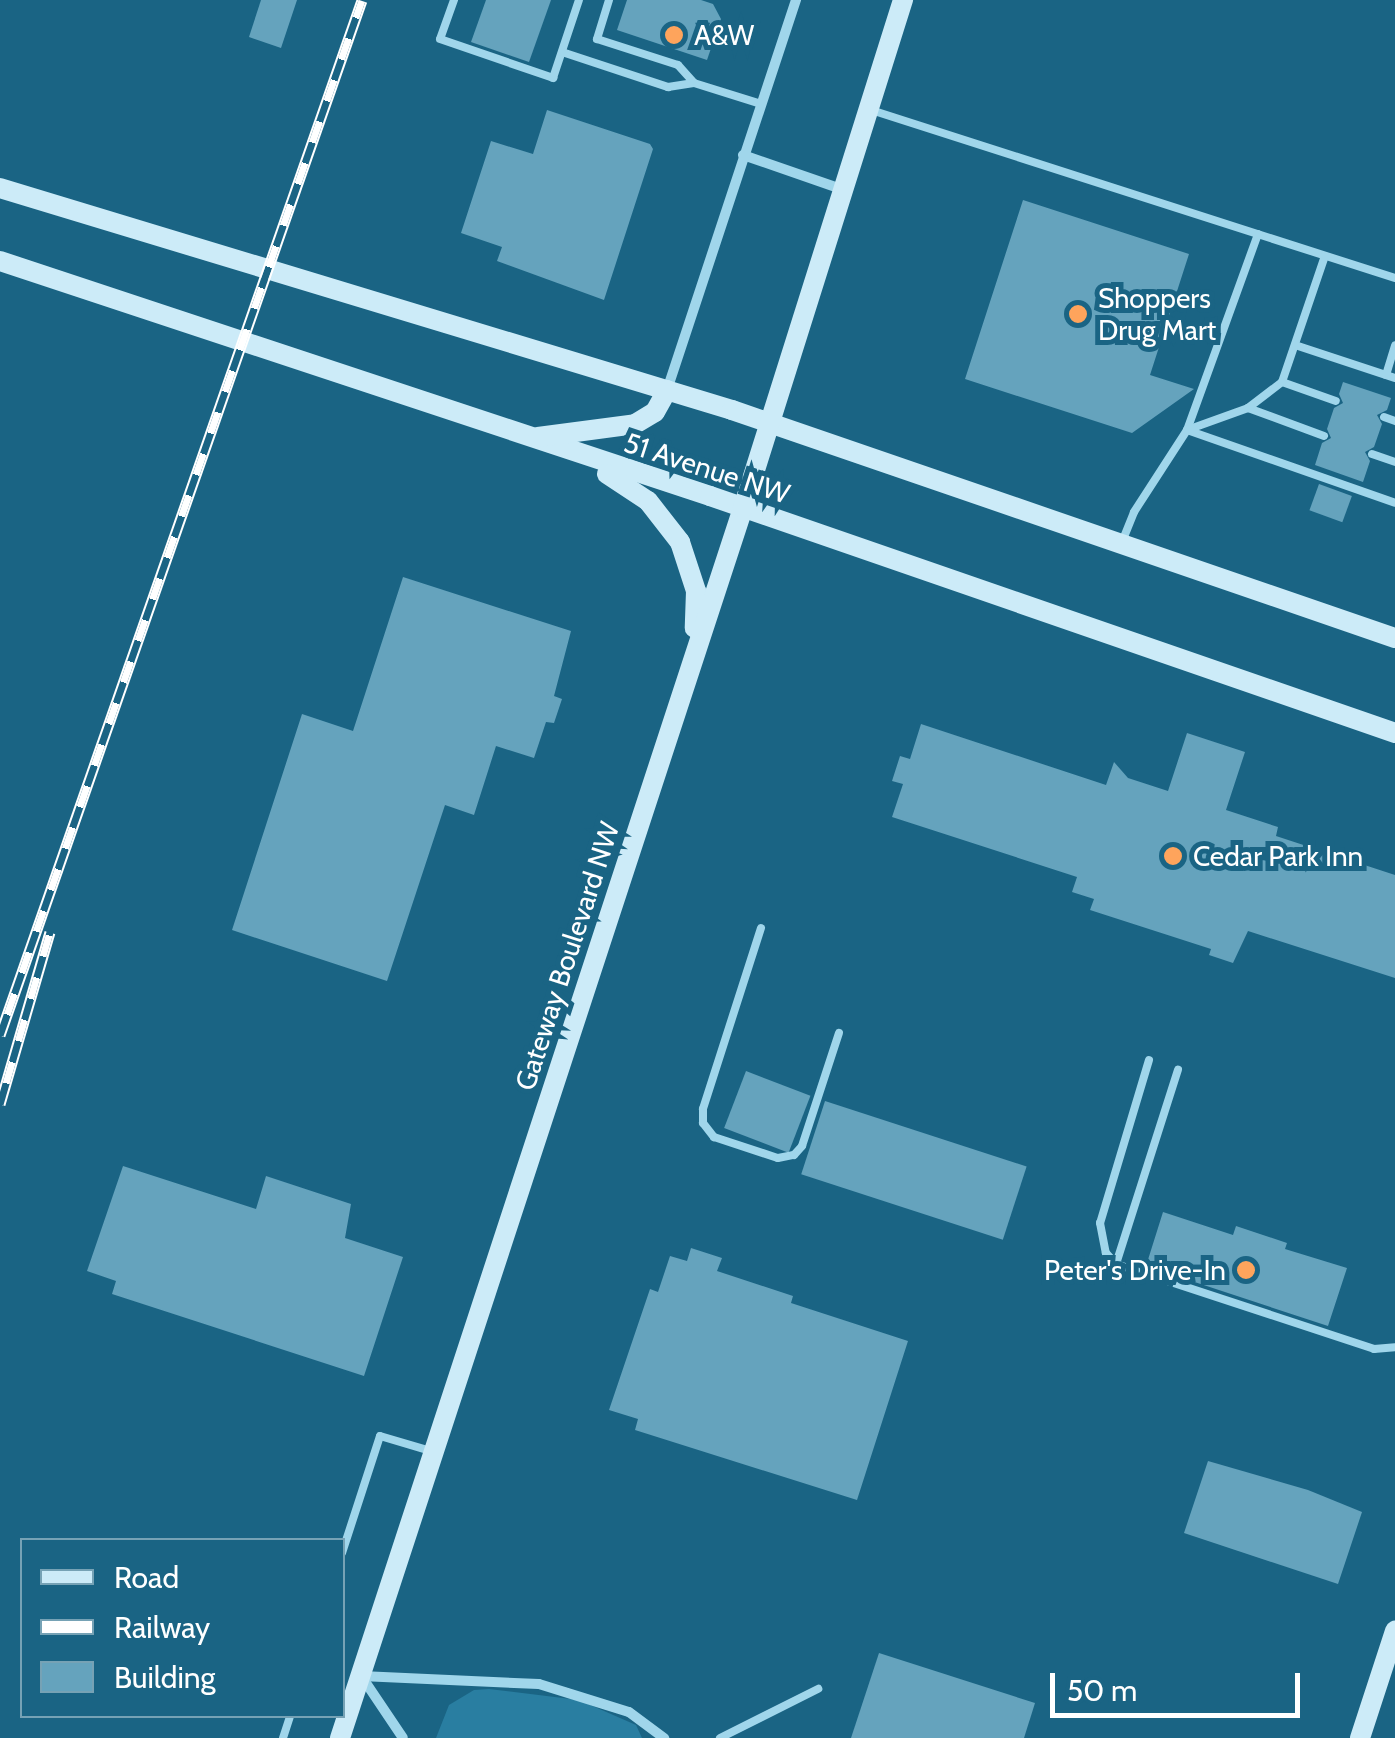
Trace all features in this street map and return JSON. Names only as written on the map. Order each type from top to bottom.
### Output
[{"type":"main road","name":"Gateway Boulevard NW","points":[[340,1738],[353,1686],[434,1452],[743,508],[903,0]]},
{"type":"main road","points":[[0,188],[667,390],[1395,638]]},
{"type":"main road","name":"51 Avenue NW","points":[[0,260],[743,508],[1395,733]]},
{"type":"main road","points":[[526,438],[634,424],[655,412],[667,390]]},
{"type":"main road","points":[[526,438],[623,481],[668,524],[696,591],[694,650]]},
{"type":"main road","points":[[1360,1738],[1395,1631]]},
{"type":"street","points":[[667,390],[796,0]]},
{"type":"street","points":[[743,155],[841,190]]},
{"type":"street","points":[[353,1686],[539,1684],[629,1712],[664,1738]]},
{"type":"street","points":[[353,1686],[403,1738]]},
{"type":"lane","points":[[454,0],[440,40],[553,78],[580,0]]},
{"type":"lane","points":[[609,0],[597,40],[678,66],[694,83]]},
{"type":"lane","points":[[562,52],[668,86],[694,83],[760,104]]},
{"type":"lane","points":[[868,109],[1395,278]]},
{"type":"lane","points":[[1120,546],[1134,512],[1186,430],[1258,234]]},
{"type":"lane","points":[[1186,430],[1248,408],[1282,382],[1325,256]]},
{"type":"lane","points":[[1295,345],[1391,376],[1395,345]]},
{"type":"lane","points":[[1282,382],[1336,400]]},
{"type":"lane","points":[[1248,408],[1324,436]]},
{"type":"lane","points":[[1384,417],[1395,421]]},
{"type":"lane","points":[[1186,430],[1395,503]]},
{"type":"lane","points":[[1372,454],[1395,462]]},
{"type":"lane","points":[[761,928],[702,1109],[703,1122],[714,1137],[778,1158],[794,1156],[802,1146],[840,1032]]},
{"type":"lane","points":[[1149,1060],[1100,1223],[1100,1240],[1116,1264],[1374,1349],[1395,1347]]},
{"type":"lane","points":[[1116,1264],[1178,1070]]},
{"type":"lane","points":[[345,1544],[380,1436],[434,1452]]},
{"type":"lane","points":[[720,1738],[818,1689]]},
{"type":"shaded area","points":[[474,1690],[579,1700],[636,1725],[642,1738],[436,1738],[449,1705]]},
{"type":"building","points":[[261,0],[297,0],[281,48],[249,37]]},
{"type":"building","points":[[486,0],[551,0],[529,62],[471,42]]},
{"type":"building","name":"A&W","points":[[627,0],[701,0],[713,4],[721,19],[707,60],[617,30]]},
{"type":"building","points":[[547,110],[650,144],[653,149],[604,300],[497,261],[502,247],[461,233],[491,141],[533,154]]},
{"type":"building","name":"Shoppers Drug Mart","points":[[1023,200],[1189,254],[1150,375],[1194,389],[1132,433],[965,379]]},
{"type":"building","points":[[1343,382],[1391,398],[1387,410],[1377,415],[1382,424],[1374,447],[1365,452],[1370,461],[1363,482],[1315,465],[1322,443],[1331,438],[1327,429],[1334,408],[1343,403],[1339,394]]},
{"type":"building","points":[[1319,484],[1352,496],[1342,522],[1309,510]]},
{"type":"building","points":[[403,577],[571,631],[554,696],[562,699],[554,723],[546,722],[534,758],[496,746],[474,815],[445,805],[387,981],[232,930],[302,714],[353,731]]},
{"type":"building","name":"Cedar Park Inn","points":[[921,724],[1106,785],[1114,762],[1128,778],[1168,791],[1187,733],[1245,752],[1226,810],[1278,827],[1276,836],[1395,875],[1395,978],[1248,931],[1233,963],[1209,955],[1211,949],[1090,910],[1094,899],[1072,892],[1077,877],[892,817],[903,784],[892,781],[900,756],[910,759]]},
{"type":"building","points":[[746,1071],[810,1096],[789,1153],[724,1128]]},
{"type":"building","points":[[825,1101],[1027,1167],[1003,1240],[801,1174]]},
{"type":"building","points":[[123,1166],[256,1209],[266,1176],[351,1204],[345,1238],[403,1257],[364,1376],[112,1294],[116,1281],[87,1271]]},
{"type":"building","name":"Peter's Drive-In","points":[[1163,1212],[1233,1235],[1236,1226],[1287,1243],[1285,1249],[1347,1268],[1328,1326],[1146,1266]]},
{"type":"building","points":[[691,1248],[722,1258],[717,1271],[793,1296],[791,1303],[908,1341],[857,1500],[635,1430],[638,1419],[609,1410],[650,1289],[658,1292],[670,1256],[687,1261]]},
{"type":"building","points":[[1208,1461],[1308,1490],[1362,1512],[1338,1584],[1184,1533]]},
{"type":"building","points":[[879,1653],[1035,1703],[1024,1738],[851,1738]]},
{"type":"railway","points":[[0,1035],[362,0]]},
{"type":"railway","points":[[0,1104],[50,932]]},
{"type":"place","name":"A&W","points":[[674,35]]},
{"type":"place","name":"Shoppers Drug Mart","points":[[1078,314]]},
{"type":"place","name":"Cedar Park Inn","points":[[1173,856]]},
{"type":"place","name":"Peter's Drive-In","points":[[1246,1270]]}]
